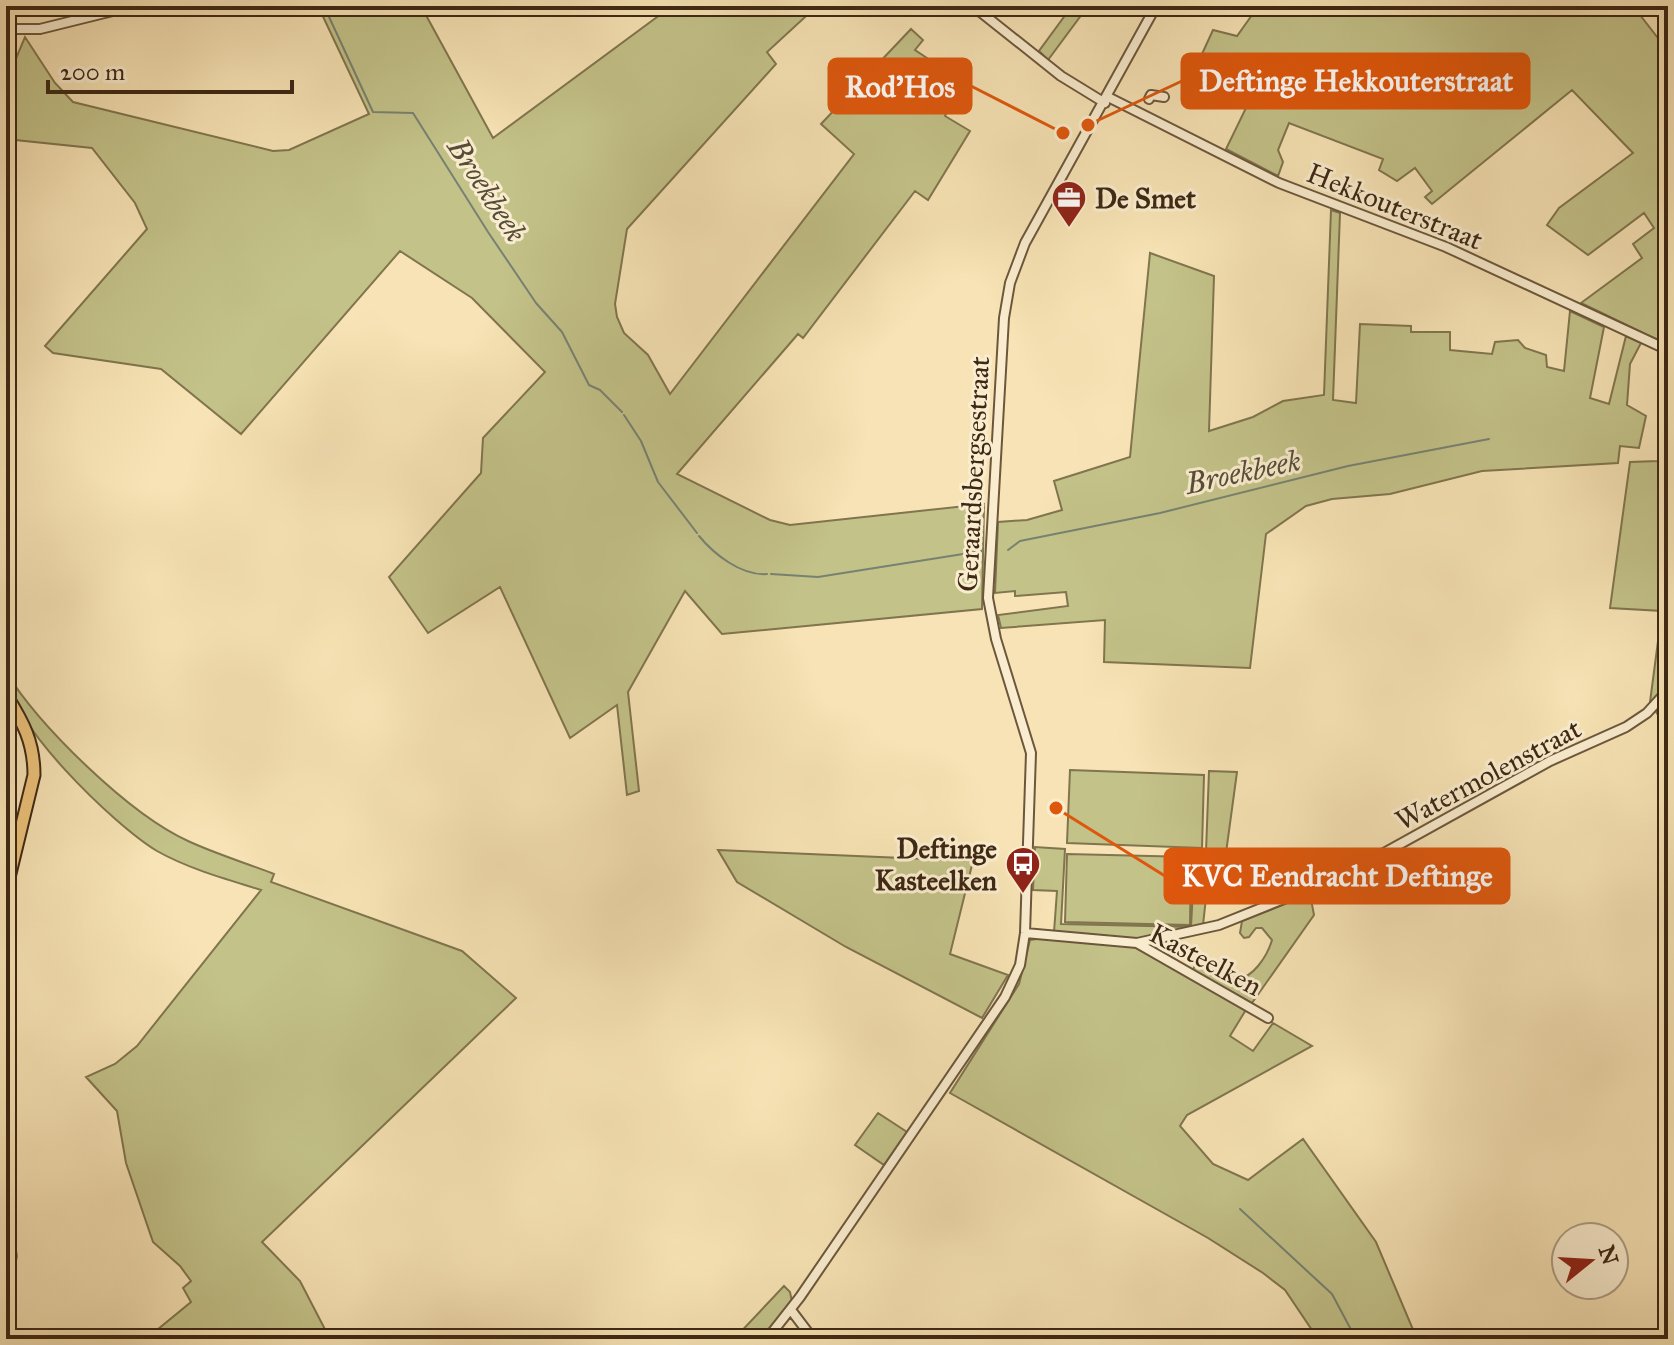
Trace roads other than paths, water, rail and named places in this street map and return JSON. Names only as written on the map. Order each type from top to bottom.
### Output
[{"type":"main road","points":[[6,695],[31,738],[34,775],[6,890]]},
{"type":"main road","points":[[6,1214],[10,1256],[6,1290]]},
{"type":"street","points":[[6,29],[40,29],[133,6]]},
{"type":"street","name":"Hekkouterstraat","points":[[973,6],[1061,76],[1106,100],[1142,111],[1279,183],[1446,247],[1668,350]]},
{"type":"street","name":"Geraardsbergsestraat","points":[[767,1339],[791,1310],[1005,997],[1020,965],[1025,933],[1031,753],[996,639],[988,598],[1004,318],[1010,283],[1025,243],[1156,6]]},
{"type":"street","points":[[1149,99],[1151,95],[1164,97]]},
{"type":"street","name":"Watermolenstraat","points":[[1137,943],[1219,925],[1346,874],[1550,761],[1626,727],[1647,713],[1668,690]]},
{"type":"street","name":"Kasteelken","points":[[1025,933],[1137,943],[1268,1018]]},
{"type":"street","points":[[791,1310],[813,1339]]},
{"type":"waterway","name":"Broekbeek","points":[[324,6],[373,112],[413,113],[536,303],[562,332],[589,385],[600,390],[622,412]]},
{"type":"waterway","name":"Broekbeek","points":[[624,415],[641,441],[658,482],[697,533]]},
{"type":"waterway","name":"Broekbeek","points":[[1008,550],[1020,541],[1160,513],[1348,466],[1489,439]]},
{"type":"waterway","name":"Broekbeek","points":[[699,536],[712,550],[738,568],[767,574]]},
{"type":"waterway","name":"Broekbeek","points":[[771,574],[818,577],[982,551]]},
{"type":"waterway","points":[[1240,1209],[1332,1294],[1356,1339]]},
{"type":"place","name":"Deftinge Hekkouterstraat","points":[[1088,125]]},
{"type":"place","name":"Rod'Hos","points":[[1063,133]]},
{"type":"place","name":"De Smet","points":[[1069,229]]},
{"type":"place","name":"KVC Eendracht Deftinge","points":[[1056,808]]},
{"type":"place","name":"Deftinge Kasteelken","points":[[1023,895]]}]
